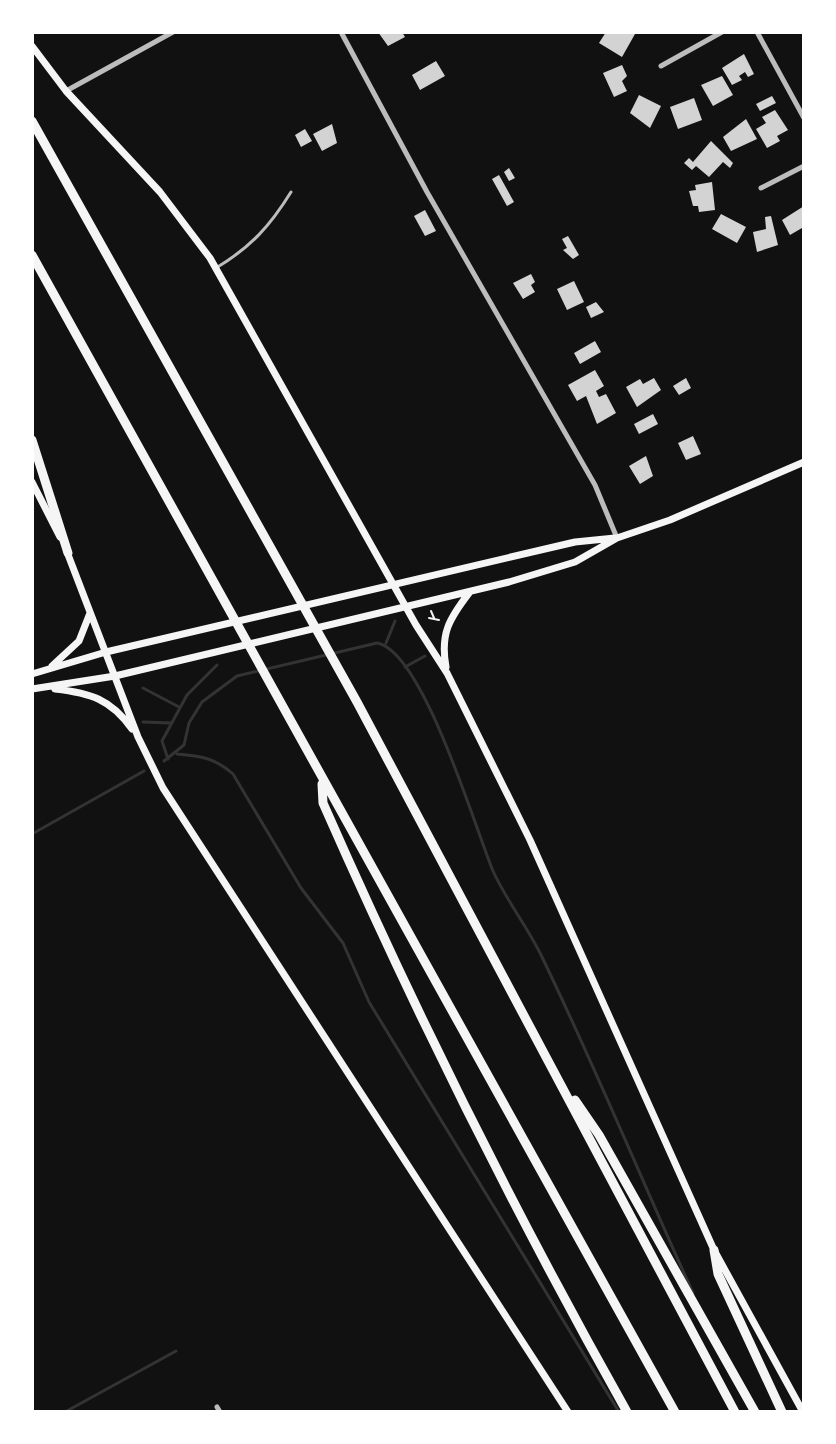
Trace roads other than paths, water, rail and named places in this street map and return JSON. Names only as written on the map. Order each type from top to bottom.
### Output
[{"type":"highway","points":[[32,121],[255,526],[357,702],[735,1412]]},
{"type":"highway","points":[[32,255],[675,1412]]},
{"type":"highway","points":[[32,440],[68,553]]},
{"type":"highway","points":[[322,781],[323,803],[415,1009],[527,1231],[627,1412]]},
{"type":"highway","points":[[552,1068],[599,1135],[755,1412]]},
{"type":"highway","points":[[714,1250],[718,1274],[782,1412]]},
{"type":"main road","points":[[32,46],[66,91],[160,192],[216,268],[447,673],[530,840],[714,1250],[803,1412]]},
{"type":"main road","points":[[32,689],[115,676],[469,593],[575,562],[617,538],[685,514],[804,462]]},
{"type":"main road","points":[[32,482],[68,553],[138,737],[163,788],[454,1231],[568,1412]]},
{"type":"main road","points":[[32,674],[106,652],[575,542],[617,538]]},
{"type":"main road","points":[[447,673],[442,643],[447,623],[469,593]]},
{"type":"main road","points":[[48,669],[79,641],[91,611]]},
{"type":"main road","points":[[45,687],[89,693],[105,700],[120,712],[138,737]]},
{"type":"street","points":[[66,91],[173,32]]},
{"type":"street","points":[[341,32],[427,192],[595,485],[617,538]]},
{"type":"street","points":[[661,66],[722,32]]},
{"type":"street","points":[[757,32],[804,118]]},
{"type":"street","points":[[761,188],[804,166]]},
{"type":"lane","points":[[216,268],[261,236],[291,192]]},
{"type":"waterway","points":[[386,643],[395,621]]},
{"type":"waterway","points":[[164,761],[184,745],[189,723],[202,702],[237,676],[377,643],[394,653],[412,676],[429,707],[461,782],[493,871],[561,997],[693,1293]]},
{"type":"waterway","points":[[405,667],[425,656]]},
{"type":"waterway","points":[[168,759],[162,741],[187,695],[217,665]]},
{"type":"waterway","points":[[143,688],[179,707]]},
{"type":"waterway","points":[[143,722],[171,723]]},
{"type":"waterway","points":[[177,754],[207,759],[233,774],[301,888],[343,943],[369,1002],[619,1412]]},
{"type":"waterway","points":[[32,834],[144,771]]},
{"type":"waterway","points":[[65,1412],[176,1351]]}]
